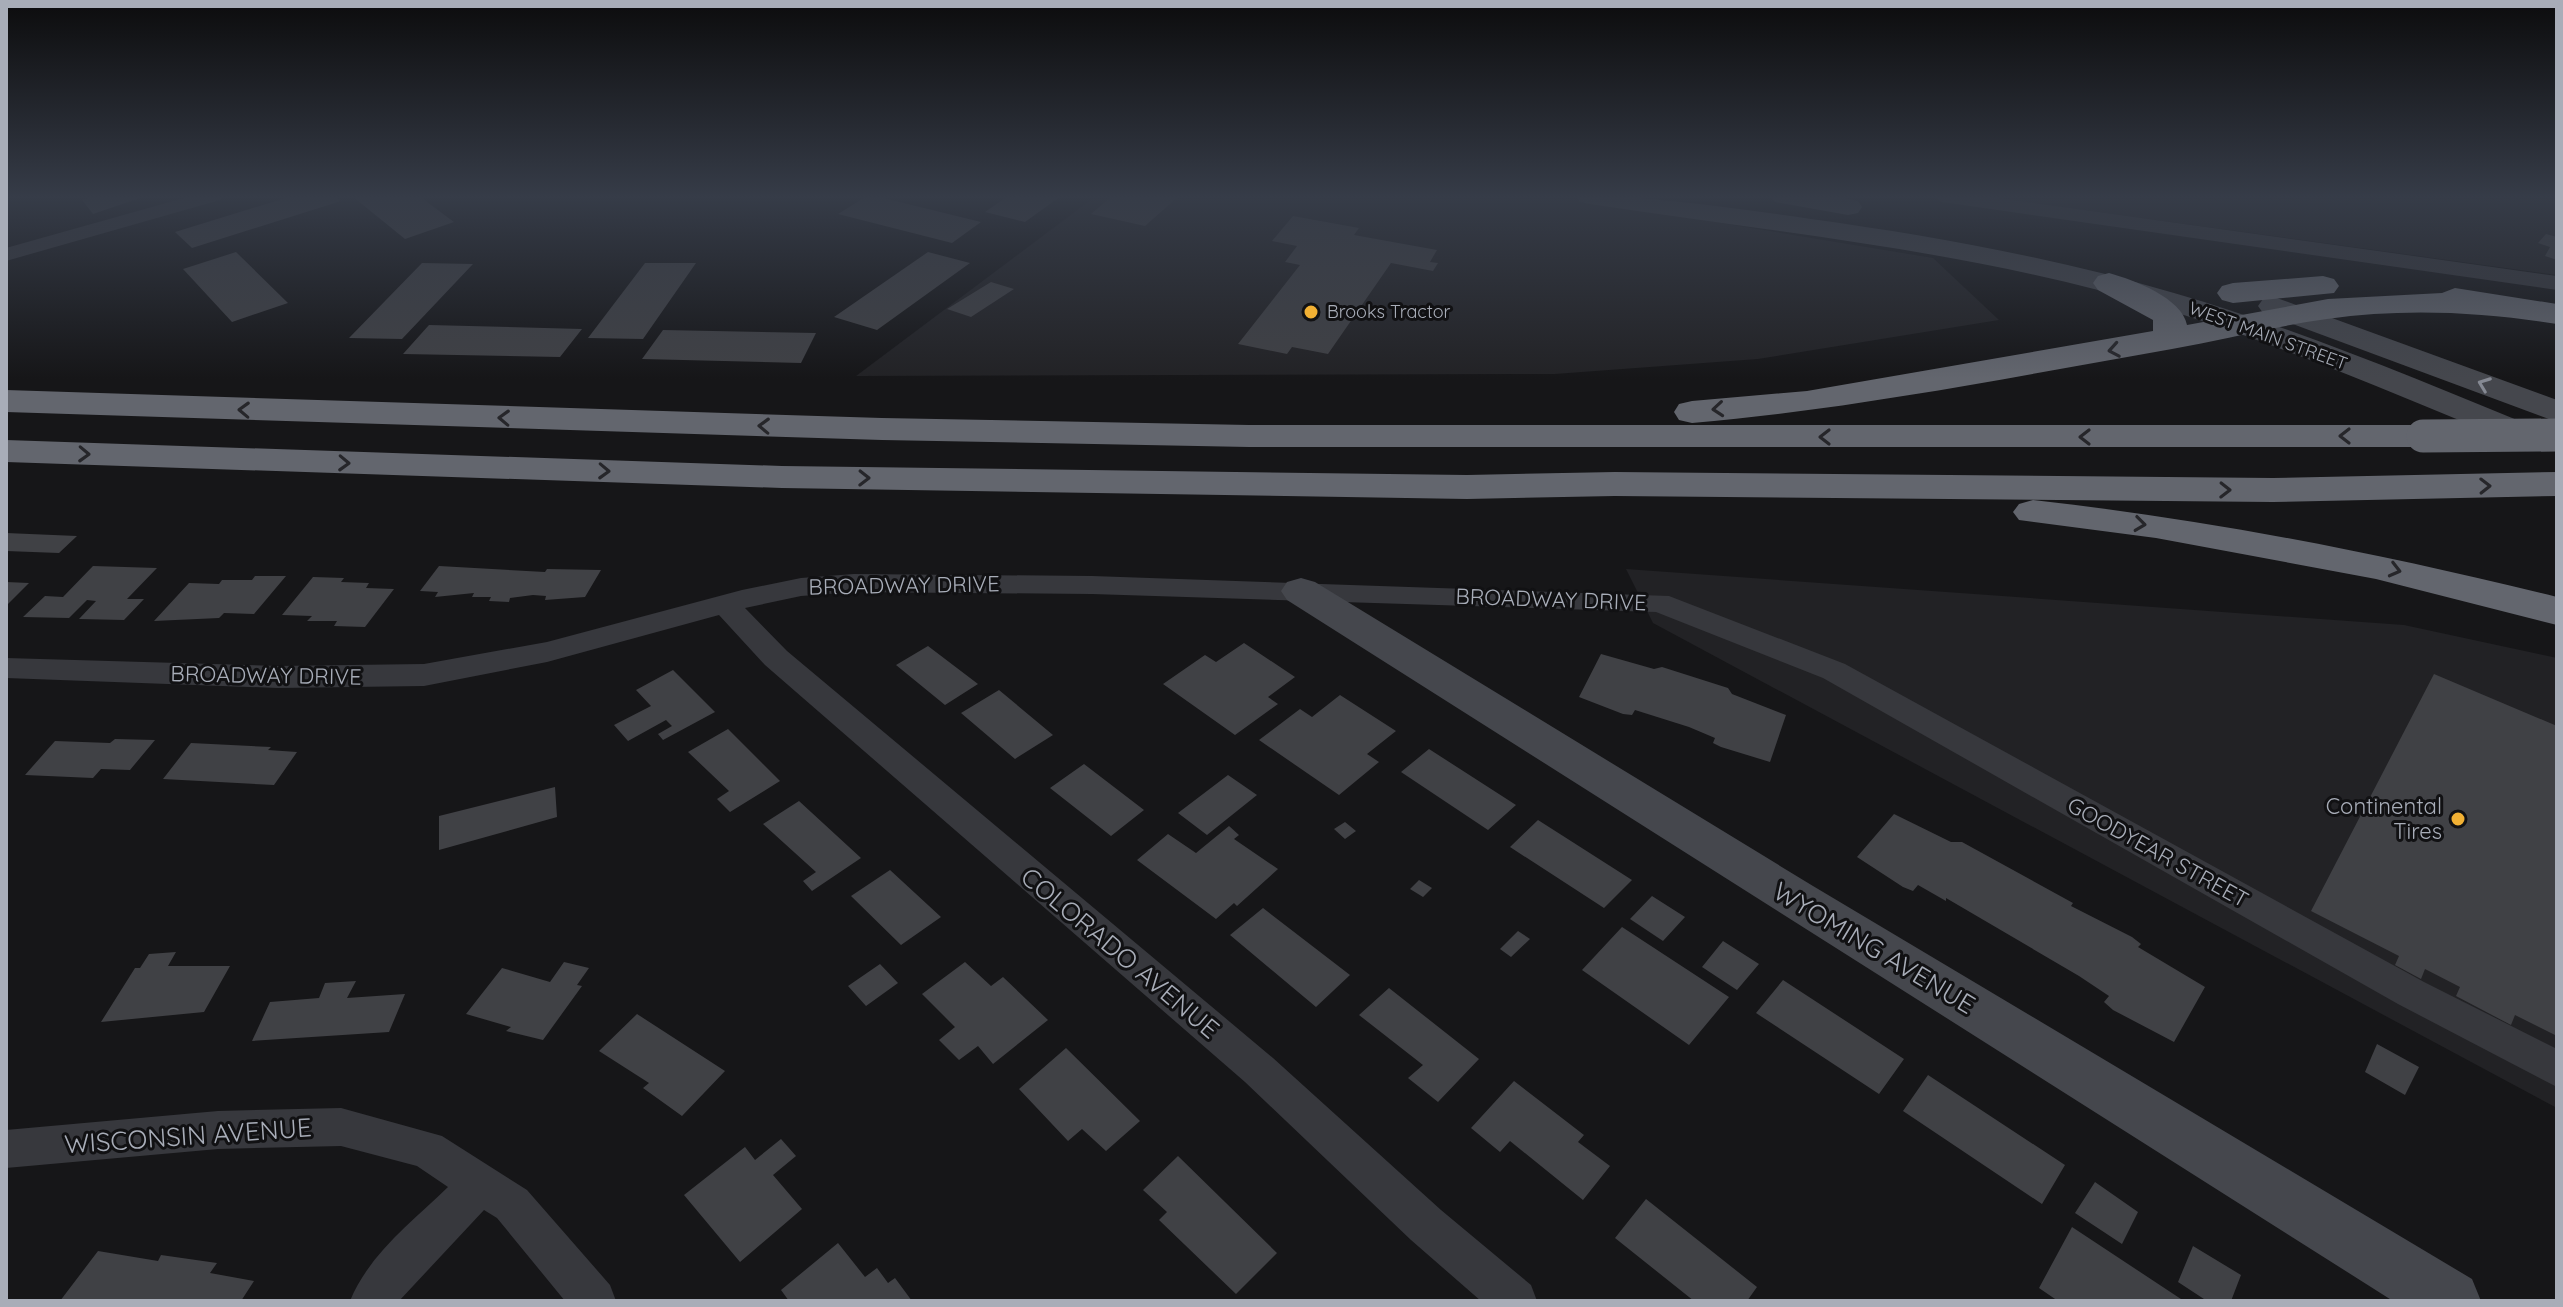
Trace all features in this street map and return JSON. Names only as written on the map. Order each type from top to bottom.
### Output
[{"type":"highway","points":[[2109,283],[2169,316],[2171,328],[2168,340]]},
{"type":"highway","points":[[2233,293],[2352,286],[2557,314]]},
{"type":"highway","points":[[982,431],[1546,421],[1654,415],[1807,402],[2373,304],[2484,304]]},
{"type":"highway","points":[[6,401],[982,431],[1444,437],[2557,435]]},
{"type":"highway","points":[[6,451],[782,477],[1467,487],[1615,484],[2257,490],[2557,484]]},
{"type":"highway","points":[[1615,484],[1775,497],[1963,504],[2156,526],[2376,566],[2557,611]]},
{"type":"main road","name":"WEST MAIN STREET","points":[[1983,257],[2109,283],[2246,326],[2557,447]]},
{"type":"main road","name":"WEST MAIN STREET","points":[[2095,257],[2233,293],[2303,316],[2557,412]]},
{"type":"main road","name":"WYOMING AVENUE","points":[[1301,591],[1742,868],[2450,1301]]},
{"type":"street","points":[[2373,257],[2557,283]]},
{"type":"street","name":"BROADWAY DRIVE","points":[[6,668],[278,677],[424,675],[547,652],[801,587],[854,583],[1301,591],[1659,603],[1757,639]]},
{"type":"street","name":"COLORADO AVENUE","points":[[725,604],[776,658],[1259,1070],[1426,1225],[1515,1301]]},
{"type":"street","name":"GOODYEAR STREET","points":[[1757,639],[1834,671],[2411,993],[2557,1069]]},
{"type":"street","name":"WISCONSIN AVENUE","points":[[6,1149],[218,1130],[341,1127],[427,1150],[512,1204],[594,1301]]},
{"type":"street","points":[[372,1301],[395,1269],[480,1184]]},
{"type":"shaded area","points":[[1015,257],[1927,257],[1933,258],[1999,320],[1758,359],[1555,374],[856,376]]},
{"type":"shaded area","points":[[2426,257],[2557,257],[2557,275]]},
{"type":"shaded area","points":[[1626,569],[2404,625],[2557,658],[2557,1108],[1653,623]]},
{"type":"building","points":[[220,257],[241,257],[288,303],[232,322],[183,269]]},
{"type":"building","points":[[921,257],[947,257],[970,263],[877,330],[834,317]]},
{"type":"building","name":"Brooks Tractor","points":[[1289,257],[1433,257],[1430,262],[1438,263],[1433,271],[1391,263],[1328,354],[1292,347],[1287,354],[1238,344],[1300,265],[1285,262]]},
{"type":"building","points":[[422,263],[473,264],[402,339],[349,338]]},
{"type":"building","points":[[645,263],[696,263],[643,339],[588,338]]},
{"type":"building","points":[[991,282],[1014,289],[971,317],[947,309]]},
{"type":"building","points":[[429,325],[582,329],[560,357],[403,354]]},
{"type":"building","points":[[663,330],[816,333],[801,363],[642,359]]},
{"type":"building","points":[[6,533],[77,536],[59,553],[6,551]]},
{"type":"building","points":[[93,566],[157,568],[127,599],[144,599],[124,620],[79,619],[96,601],[87,600],[69,618],[23,617],[45,596],[63,597]]},
{"type":"building","points":[[439,566],[545,572],[547,569],[601,570],[585,597],[545,600],[546,596],[533,595],[510,598],[509,602],[489,601],[491,597],[472,597],[474,593],[435,597],[438,592],[420,591]]},
{"type":"building","points":[[255,576],[286,576],[254,614],[224,613],[219,618],[154,621],[189,583],[219,584],[222,580],[252,580]]},
{"type":"building","points":[[313,577],[344,578],[341,582],[369,583],[366,588],[394,589],[365,627],[334,626],[337,621],[307,621],[312,616],[282,615]]},
{"type":"building","points":[[6,582],[29,583],[6,606]]},
{"type":"building","points":[[1244,643],[1295,677],[1268,697],[1278,704],[1235,735],[1163,684],[1205,655],[1216,662]]},
{"type":"building","points":[[928,646],[978,684],[945,705],[896,665]]},
{"type":"building","points":[[1601,654],[1654,669],[1662,667],[1728,688],[1732,694],[1786,715],[1770,762],[1721,747],[1713,743],[1715,738],[1689,727],[1635,710],[1632,715],[1623,714],[1579,697]]},
{"type":"building","points":[[673,670],[715,712],[663,740],[658,734],[672,726],[666,720],[628,741],[614,725],[651,706],[636,690]]},
{"type":"building","name":"Continental Tires","points":[[2434,674],[2557,726],[2557,1036],[2515,1015],[2511,1025],[2456,996],[2460,987],[2425,969],[2421,979],[2395,965],[2399,956],[2311,911]]},
{"type":"building","points":[[999,690],[1053,735],[1015,759],[961,713]]},
{"type":"building","points":[[1340,695],[1396,731],[1367,754],[1379,762],[1339,795],[1259,740],[1300,709],[1312,717]]},
{"type":"building","points":[[728,729],[780,781],[730,812],[717,799],[729,791],[688,752]]},
{"type":"building","points":[[115,739],[155,740],[130,770],[101,769],[93,778],[25,775],[55,741],[110,743]]},
{"type":"building","points":[[191,743],[271,747],[268,750],[297,752],[274,785],[163,779]]},
{"type":"building","points":[[1429,749],[1516,805],[1488,830],[1401,772]]},
{"type":"building","points":[[1084,764],[1144,810],[1111,836],[1050,788]]},
{"type":"building","points":[[1228,775],[1257,795],[1207,835],[1178,813]]},
{"type":"building","points":[[555,787],[557,817],[439,850],[439,816]]},
{"type":"building","points":[[799,801],[861,858],[812,891],[803,881],[816,872],[763,824]]},
{"type":"building","points":[[1894,814],[1951,842],[1962,842],[2073,903],[2071,906],[2132,937],[2141,944],[2138,947],[2205,987],[2174,1042],[2113,1010],[2104,1002],[2109,996],[1946,898],[1946,901],[1918,885],[1913,891],[1903,887],[1857,857]]},
{"type":"building","points":[[1538,820],[1632,880],[1604,908],[1510,847]]},
{"type":"building","points":[[1345,822],[1356,831],[1345,839],[1334,829]]},
{"type":"building","points":[[1229,826],[1239,835],[1234,839],[1278,869],[1237,906],[1234,903],[1216,919],[1137,860],[1168,834],[1196,853]]},
{"type":"building","points":[[890,870],[941,917],[901,945],[851,896]]},
{"type":"building","points":[[1419,880],[1432,888],[1423,897],[1410,889]]},
{"type":"building","points":[[1652,896],[1685,917],[1663,941],[1630,919]]},
{"type":"building","points":[[1263,908],[1350,975],[1316,1007],[1230,935]]},
{"type":"building","points":[[1622,927],[1729,997],[1689,1045],[1582,970]]},
{"type":"building","points":[[1518,931],[1530,939],[1511,957],[1500,949]]},
{"type":"building","points":[[1723,941],[1759,964],[1737,990],[1702,967]]},
{"type":"building","points":[[176,952],[168,966],[230,966],[204,1012],[101,1022],[135,968],[140,968],[149,954]]},
{"type":"building","points":[[564,962],[589,968],[577,985],[582,986],[543,1040],[506,1031],[511,1027],[466,1014],[502,968],[550,982]]},
{"type":"building","points":[[965,962],[991,986],[1003,977],[1048,1020],[993,1064],[978,1046],[959,1060],[939,1040],[955,1027],[922,994]]},
{"type":"building","points":[[880,964],[898,983],[866,1006],[848,986]]},
{"type":"building","points":[[1783,980],[1904,1059],[1879,1094],[1756,1013]]},
{"type":"building","points":[[356,981],[347,998],[405,994],[389,1032],[252,1041],[270,1002],[319,998],[325,983]]},
{"type":"building","points":[[1389,988],[1479,1059],[1438,1102],[1408,1078],[1423,1065],[1359,1015]]},
{"type":"building","points":[[637,1014],[725,1071],[682,1116],[643,1088],[649,1083],[599,1051]]},
{"type":"building","points":[[2377,1044],[2419,1067],[2405,1095],[2365,1072]]},
{"type":"building","points":[[1066,1048],[1140,1121],[1106,1151],[1082,1129],[1068,1141],[1019,1089]]},
{"type":"building","points":[[1928,1075],[2065,1165],[2042,1204],[1903,1111]]},
{"type":"building","points":[[1514,1081],[1584,1135],[1578,1142],[1610,1166],[1583,1200],[1510,1141],[1500,1152],[1471,1128]]},
{"type":"building","points":[[781,1139],[796,1156],[773,1175],[802,1209],[740,1262],[684,1195],[745,1147],[755,1160]]},
{"type":"building","points":[[1178,1156],[1277,1253],[1236,1294],[1159,1220],[1167,1212],[1143,1190]]},
{"type":"building","points":[[2095,1182],[2138,1212],[2122,1244],[2075,1213]]},
{"type":"building","points":[[1646,1199],[1757,1287],[1747,1301],[1694,1301],[1615,1238]]},
{"type":"building","points":[[2072,1227],[2184,1301],[2058,1301],[2039,1288]]},
{"type":"building","points":[[838,1243],[865,1277],[877,1268],[888,1283],[895,1278],[912,1301],[789,1301],[781,1290]]},
{"type":"building","points":[[2193,1246],[2241,1275],[2231,1301],[2207,1301],[2178,1282]]},
{"type":"building","points":[[98,1251],[158,1261],[161,1255],[217,1263],[210,1273],[254,1281],[241,1301],[60,1301]]},
{"type":"place","name":"Brooks Tractor","points":[[1311,312]]},
{"type":"place","name":"Continental Tires","points":[[2458,819]]}]
